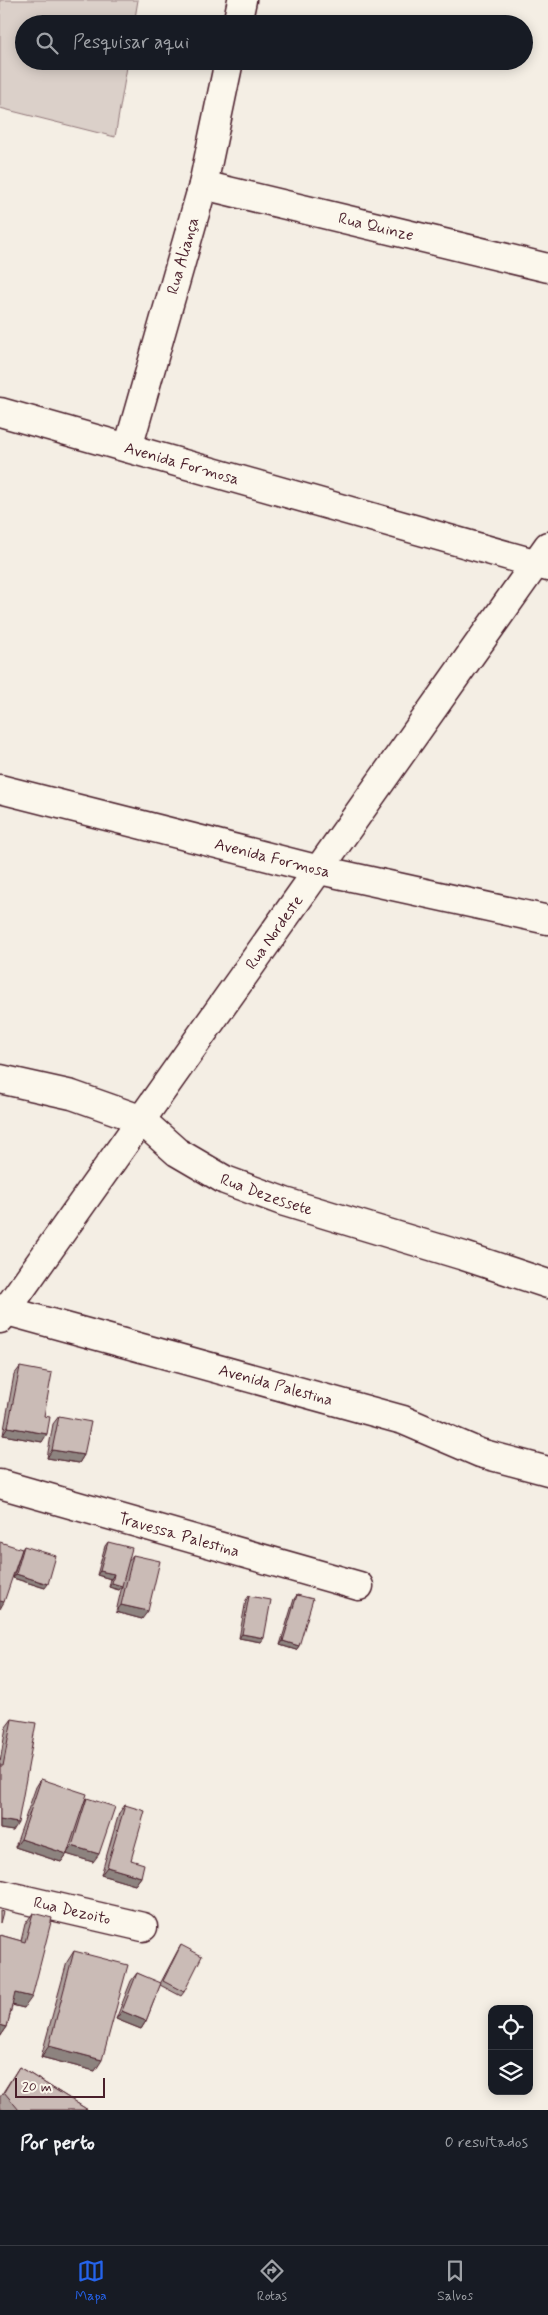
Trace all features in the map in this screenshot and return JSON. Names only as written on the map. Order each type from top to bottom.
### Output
[{"type":"street","points":[[239,15],[242,0]]},
{"type":"street","name":"Rua Aliança","points":[[128,448],[203,184],[227,70]]},
{"type":"street","name":"Rua Quinze","points":[[203,184],[548,268]]},
{"type":"street","name":"Avenida Formosa","points":[[0,412],[544,559]]},
{"type":"street","name":"Rua Nordeste","points":[[2,1313],[544,559]]},
{"type":"street","name":"Avenida Formosa","points":[[0,790],[320,870],[548,920]]},
{"type":"street","name":"Rua Dezessete","points":[[0,1079],[72,1095],[140,1119],[177,1152],[225,1180],[285,1202],[548,1284]]},
{"type":"street","name":"Avenida Palestina","points":[[2,1313],[403,1420],[480,1453],[548,1471]]},
{"type":"street","name":"Travessa Palestina","points":[[0,1484],[359,1586]]},
{"type":"street","name":"Rua Dezoito","points":[[0,1894],[143,1927]]},
{"type":"shaded area","points":[[0,0],[138,0],[136,15],[15,15],[15,70],[126,70],[115,137],[0,108]]},
{"type":"building","points":[[20,1367],[52,1373],[44,1416],[50,1417],[47,1434],[8,1427]]},
{"type":"building","points":[[59,1416],[91,1422],[84,1455],[52,1450]]},
{"type":"building","points":[[0,1542],[22,1549],[4,1602],[0,1601]]},
{"type":"building","points":[[108,1542],[132,1548],[122,1586],[112,1583],[114,1574],[100,1571]]},
{"type":"building","points":[[24,1546],[56,1556],[48,1584],[16,1574]]},
{"type":"building","points":[[133,1555],[160,1561],[148,1611],[121,1605]]},
{"type":"building","points":[[297,1595],[313,1599],[299,1646],[283,1641]]},
{"type":"building","points":[[249,1596],[271,1600],[264,1638],[242,1634]]},
{"type":"building","points":[[12,1719],[36,1723],[18,1823],[0,1820],[0,1766],[3,1766]]},
{"type":"building","points":[[41,1779],[87,1794],[67,1854],[21,1839]]},
{"type":"building","points":[[87,1798],[115,1807],[99,1854],[72,1846]]},
{"type":"building","points":[[125,1805],[145,1811],[131,1860],[144,1864],[141,1877],[107,1867]]},
{"type":"building","points":[[0,1911],[3,1912],[0,1923]]},
{"type":"building","points":[[33,1913],[52,1918],[32,1997],[15,1993],[7,2027],[0,2025],[0,1935],[25,1942]]},
{"type":"building","points":[[181,1945],[202,1956],[184,1992],[163,1981]]},
{"type":"building","points":[[74,1951],[128,1965],[102,2060],[49,2046]]},
{"type":"building","points":[[137,1973],[161,1983],[146,2021],[122,2011]]},
{"type":"building","points":[[19,2067],[88,2110],[19,2110],[4,2092]]}]
